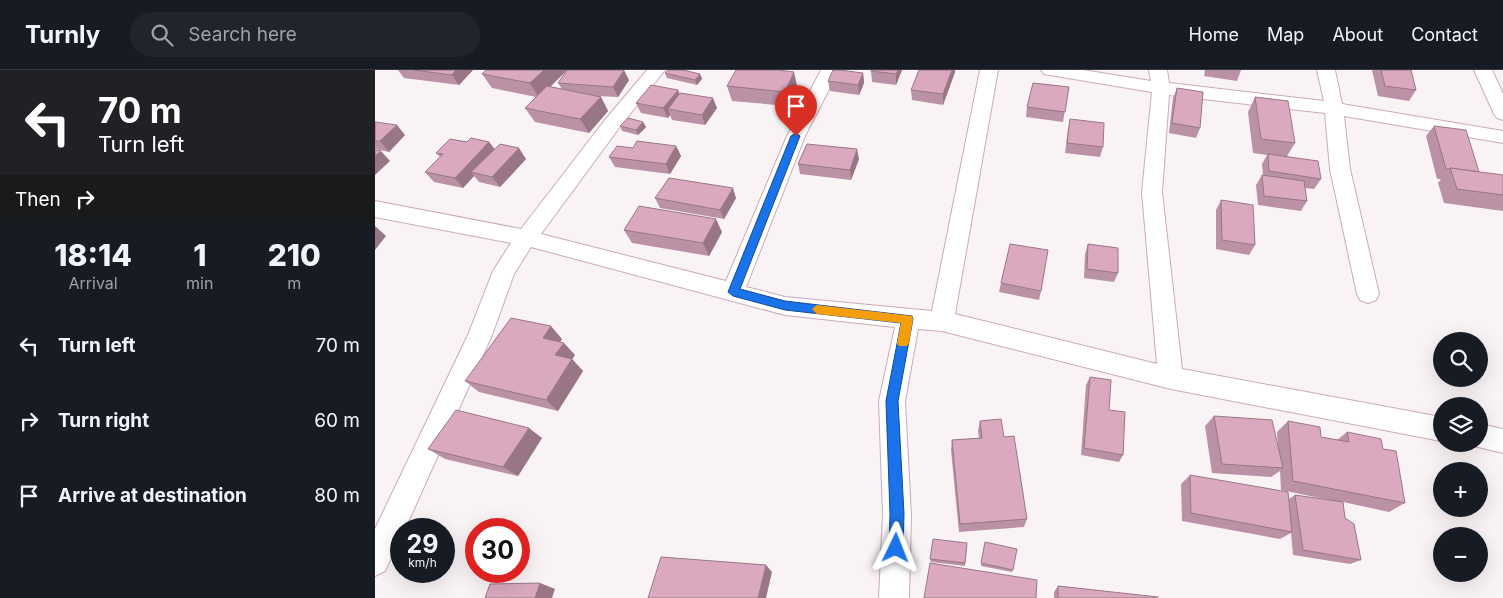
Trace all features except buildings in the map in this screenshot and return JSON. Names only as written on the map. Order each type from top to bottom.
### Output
[{"type":"street","points":[[375,561],[480,335],[504,270],[526,238],[656,70]]},
{"type":"street","points":[[733,292],[796,136],[830,70]]},
{"type":"street","points":[[942,321],[989,70]]},
{"type":"street","points":[[1050,70],[1160,79],[1503,137]]},
{"type":"street","points":[[1326,70],[1334,108],[1340,170],[1367,294]]},
{"type":"street","points":[[1483,70],[1503,114]]},
{"type":"street","points":[[1160,79],[1152,192],[1171,378]]},
{"type":"street","points":[[375,209],[526,238],[785,306],[942,321],[1171,378],[1433,427]]},
{"type":"street","points":[[894,598],[897,514],[892,401],[908,319]]},
{"type":"street","points":[[1488,438],[1503,441]]},
{"type":"slow traffic","points":[[817,309],[908,319],[903,343]]},
{"type":"route","points":[[796,136],[733,292],[785,306],[908,319],[892,401],[897,514],[896,548]]}]
